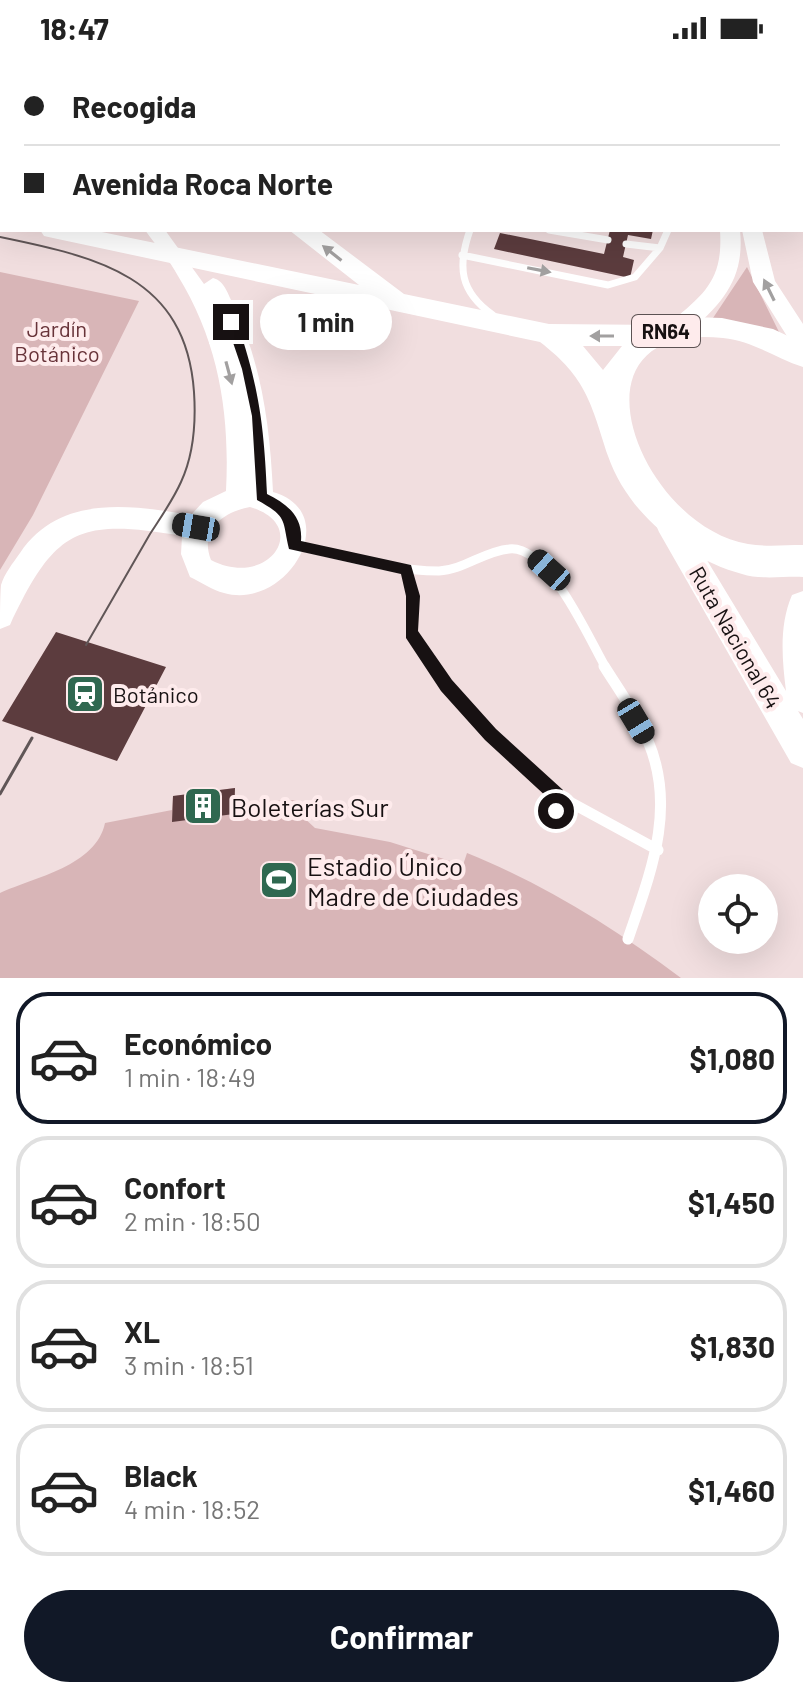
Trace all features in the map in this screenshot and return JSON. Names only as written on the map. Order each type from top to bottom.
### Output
[{"type":"highway","points":[[81,232],[164,238],[273,277],[549,334],[600,337],[667,330]]},
{"type":"highway","points":[[305,232],[359,275],[409,306]]},
{"type":"highway","name":"RN64","points":[[803,356],[746,330],[720,326],[667,330],[636,345],[616,370],[612,388],[614,419],[630,469],[643,492],[669,523],[708,547],[741,559],[790,564],[803,561]]},
{"type":"highway","points":[[549,334],[578,358],[595,379],[614,419]]},
{"type":"main road","name":"RN64","points":[[667,330],[727,279],[732,265],[730,232]]},
{"type":"main road","points":[[752,232],[764,282],[803,343]]},
{"type":"main road","points":[[164,238],[183,268],[224,353],[238,414],[250,497]]},
{"type":"main road","points":[[250,497],[285,509],[295,532],[294,545],[276,571],[261,580],[227,584],[200,568],[192,542],[196,527],[213,508],[250,497]]},
{"type":"main road","points":[[0,616],[33,555],[73,520],[113,514],[196,527]]},
{"type":"main road","name":"Ruta Nacional 64","points":[[669,523],[803,751]]},
{"type":"main road","name":"Ruta Nacional 64","points":[[803,605],[797,650],[803,697]]},
{"type":"lane","points":[[469,232],[462,255],[466,293],[478,306],[511,327]]},
{"type":"lane","points":[[561,232],[608,240]]},
{"type":"lane","points":[[462,255],[608,285],[635,277],[660,248],[667,232]]},
{"type":"lane","points":[[626,244],[660,248]]},
{"type":"lane","points":[[294,545],[406,569],[443,571],[511,548],[531,554],[549,570],[648,741],[659,778],[662,813],[658,850],[628,939]]},
{"type":"lane","points":[[406,569],[413,596],[411,633],[447,686],[490,735],[557,795],[658,850]]},
{"type":"lane","points":[[556,811],[557,795]]},
{"type":"green space","points":[[747,267],[779,332],[713,318]]},
{"type":"green space","name":"Jardín Botánico","points":[[0,272],[139,301],[33,515],[0,570]]},
{"type":"green space","name":"Estadio Único Madre de Ciudades","points":[[235,788],[235,802],[298,800],[303,817],[315,828],[390,842],[463,865],[467,853],[496,865],[578,908],[681,978],[0,978],[0,893],[77,860],[90,850],[105,823],[172,810],[173,796]]},
{"type":"building","points":[[610,232],[653,232],[651,239],[628,235],[623,257],[634,260],[630,278],[494,249],[500,233],[604,254]]},
{"type":"building","name":"Botánico","points":[[56,632],[166,667],[117,761],[2,721]]},
{"type":"building","name":"Boleterías Sur","points":[[235,788],[234,814],[172,822],[173,796]]},
{"type":"tram line","points":[[0,237],[70,253],[130,278],[155,297],[174,322],[187,353],[195,415],[185,471],[86,645]]},
{"type":"tram line","points":[[0,794],[32,738]]},
{"type":"place","name":"Botánico","points":[[85,694]]},
{"type":"place","name":"Boleterías Sur","points":[[203,806]]},
{"type":"place","name":"Estadio Único Madre de Ciudades","points":[[279,880]]},
{"type":"route","points":[[231,322],[248,369],[258,416],[261,497],[285,509],[295,532],[294,545],[406,569],[413,596],[411,633],[447,686],[490,735],[557,795],[556,811]]}]
